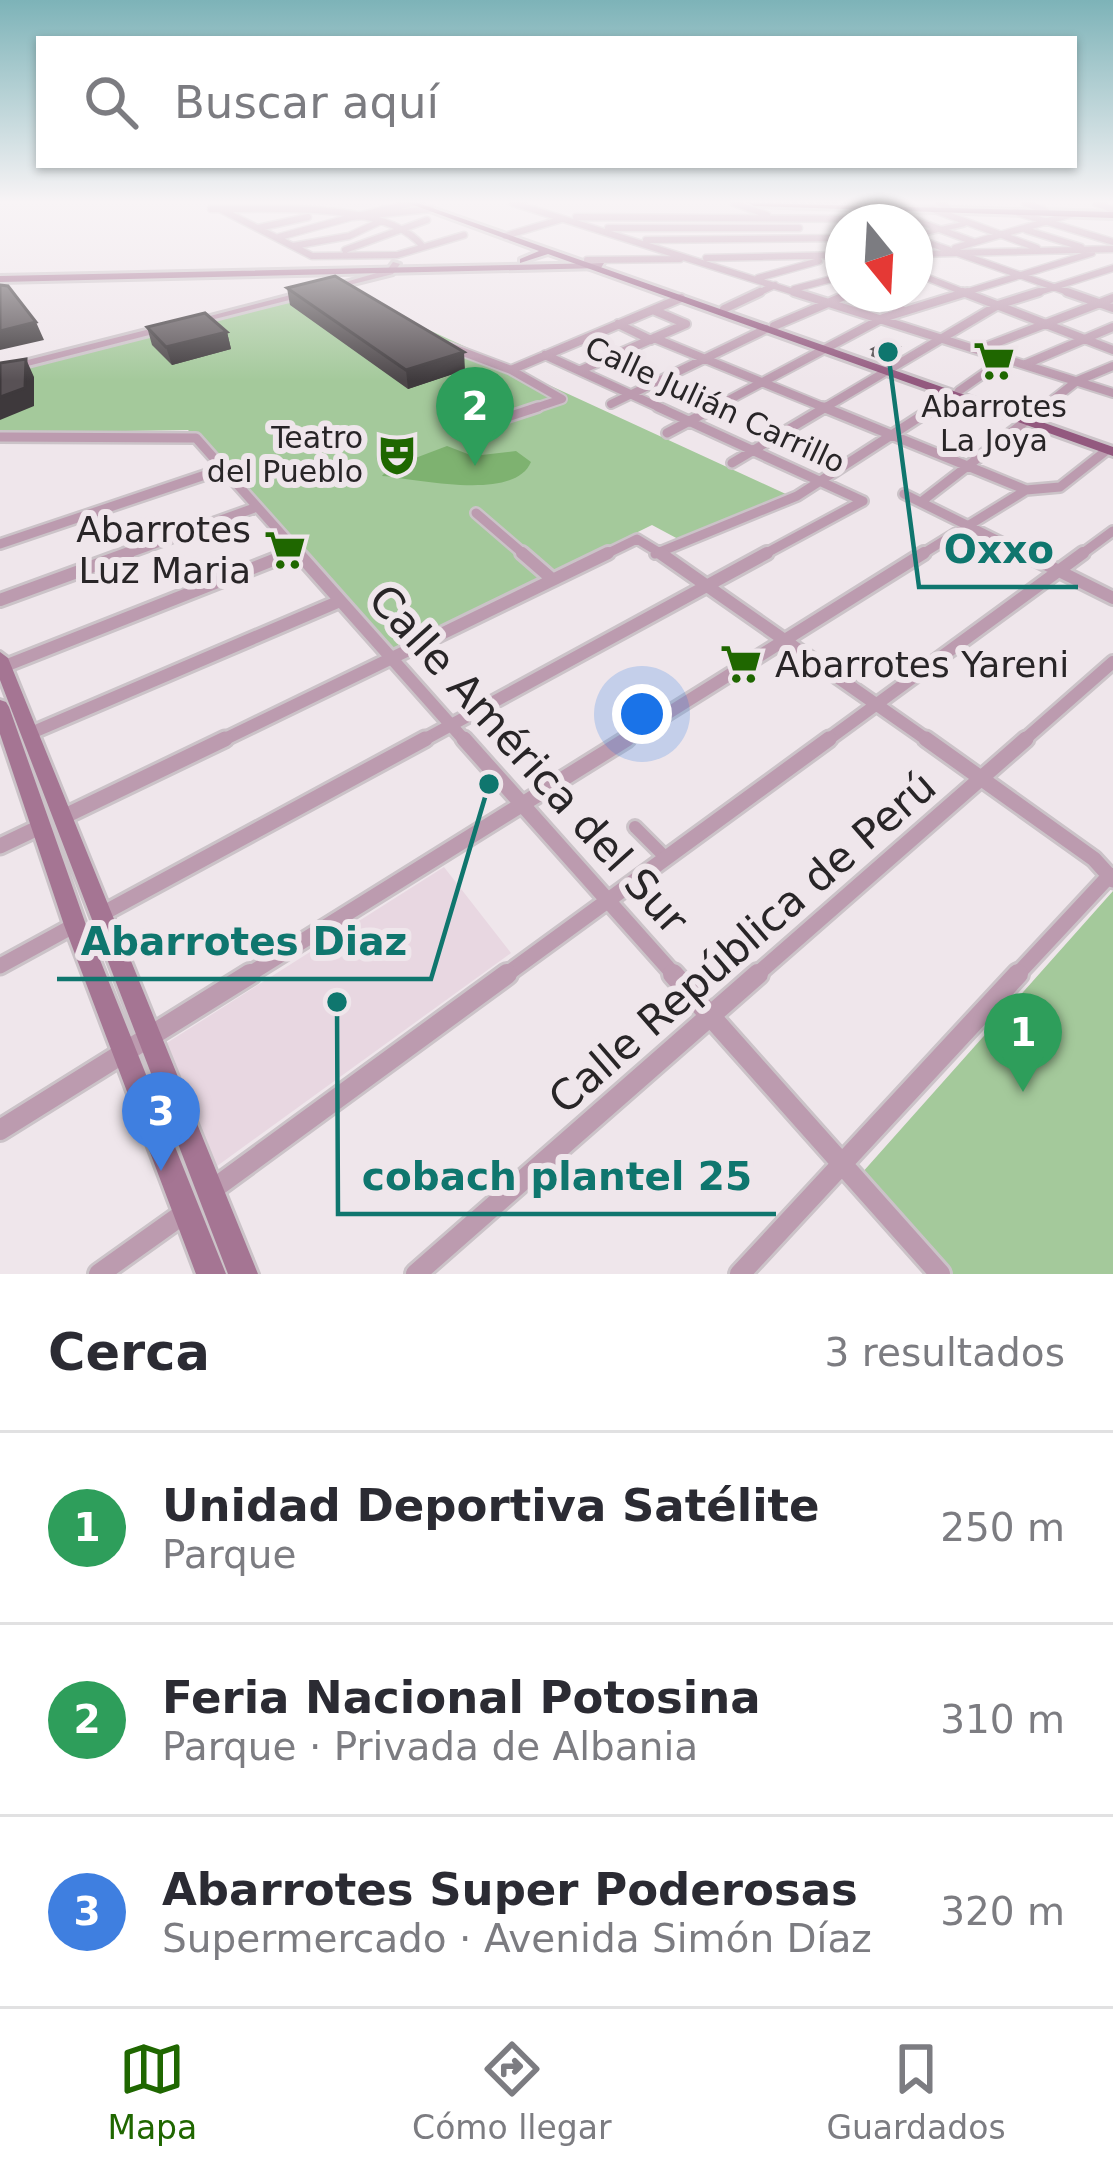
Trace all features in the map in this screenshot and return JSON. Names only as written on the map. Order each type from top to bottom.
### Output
[{"type":"main road","points":[[502,265],[515,262]]},
{"type":"main road","points":[[588,262],[1112,447]]},
{"type":"main road","points":[[0,276],[319,264],[592,263]]},
{"type":"main road","points":[[628,277],[770,328]]},
{"type":"main road","points":[[1,664],[14,741]]},
{"type":"main road","points":[[0,707],[52,821],[87,920],[124,1053],[211,1274]]},
{"type":"main road","points":[[87,920],[148,1038],[244,1274]]},
{"type":"street","points":[[319,264],[323,262]]},
{"type":"street","points":[[319,264],[332,262]]},
{"type":"street","points":[[592,263],[603,262]]},
{"type":"street","points":[[592,263],[653,262]]},
{"type":"street","points":[[706,262],[825,300]]},
{"type":"street","points":[[757,278],[812,262]]},
{"type":"street","points":[[984,262],[1113,308]]},
{"type":"street","points":[[933,301],[1059,262]]},
{"type":"street","points":[[338,284],[381,267]]},
{"type":"street","points":[[0,367],[395,267]]},
{"type":"street","points":[[732,463],[998,305],[1111,270]]},
{"type":"street","points":[[933,280],[1113,350]]},
{"type":"street","points":[[792,290],[825,281]]},
{"type":"street","points":[[338,284],[358,295]]},
{"type":"street","points":[[724,309],[776,285]]},
{"type":"street","points":[[511,370],[681,298]]},
{"type":"street","points":[[979,350],[1113,298]]},
{"type":"street","points":[[610,404],[825,302]]},
{"type":"street","points":[[580,370],[686,324],[653,310]]},
{"type":"street","points":[[864,312],[1113,393]]},
{"type":"street","points":[[667,433],[902,312]]},
{"type":"street","points":[[617,324],[1026,490]]},
{"type":"street","points":[[1025,364],[1113,328]]},
{"type":"street","points":[[432,337],[469,358],[511,370],[562,399],[465,431]]},
{"type":"street","name":"Calle Julián Carrillo","points":[[545,355],[863,501],[710,587]]},
{"type":"street","points":[[655,552],[797,496],[1006,358]]},
{"type":"street","points":[[921,502],[1077,381],[1113,365]]},
{"type":"street","name":"Calle América del Sur","points":[[0,437],[188,435],[940,1274]]},
{"type":"street","points":[[0,1130],[969,525],[1026,490],[1060,487],[1112,447]]},
{"type":"street","points":[[0,544],[223,469]]},
{"type":"street","points":[[904,494],[1113,598]]},
{"type":"street","points":[[0,600],[257,507]]},
{"type":"street","points":[[476,513],[552,579]]},
{"type":"street","points":[[211,1191],[1113,530]]},
{"type":"street","points":[[0,846],[637,539],[1112,873],[740,1274]]},
{"type":"street","points":[[1,664],[296,551]]},
{"type":"street","points":[[0,967],[710,587]]},
{"type":"street","points":[[14,741],[340,601]]},
{"type":"street","name":"Calle República de Perú","points":[[416,1274],[1113,662]]},
{"type":"street","points":[[635,827],[664,856]]},
{"type":"street","points":[[99,1274],[187,1211]]},
{"type":"shaded area","points":[[340,289],[788,495],[680,540],[652,525],[392,653],[188,430],[0,433],[0,374]]},
{"type":"shaded area","points":[[447,446],[473,456],[516,451],[531,462],[521,474],[486,485],[382,476],[389,468]]},
{"type":"shaded area","points":[[444,867],[511,953],[213,1169],[162,1046]]},
{"type":"shaded area","points":[[1113,891],[1113,1274],[952,1274],[861,1174]]},
{"type":"building","points":[[335,276],[464,352],[406,370],[287,288]]},
{"type":"building","points":[[0,285],[8,286],[36,322],[0,331]]},
{"type":"building","points":[[205,313],[227,332],[166,347],[147,327]]},
{"type":"building","points":[[885,343],[898,347],[886,354],[873,349]]},
{"type":"building","points":[[26,359],[25,388],[0,397],[0,363]]},
{"type":"place","name":"Oxxo","points":[[888,352]]},
{"type":"place","name":"Abarrotes La Joya","points":[[994,361]]},
{"type":"place","name":"Teatro del Pueblo","points":[[397,455]]},
{"type":"place","name":"Feria Nacional Potosina","points":[[475,466]]},
{"type":"place","name":"Abarrotes Luz Maria","points":[[285,550]]},
{"type":"place","name":"Abarrotes Yareni","points":[[741,664]]},
{"type":"place","name":"Abarrotes Diaz","points":[[489,784]]},
{"type":"place","name":"cobach plantel 25","points":[[337,1002]]},
{"type":"place","name":"Unidad Deportiva Satélite","points":[[1023,1092]]},
{"type":"place","name":"Abarrotes Super Poderosas","points":[[161,1171]]}]
